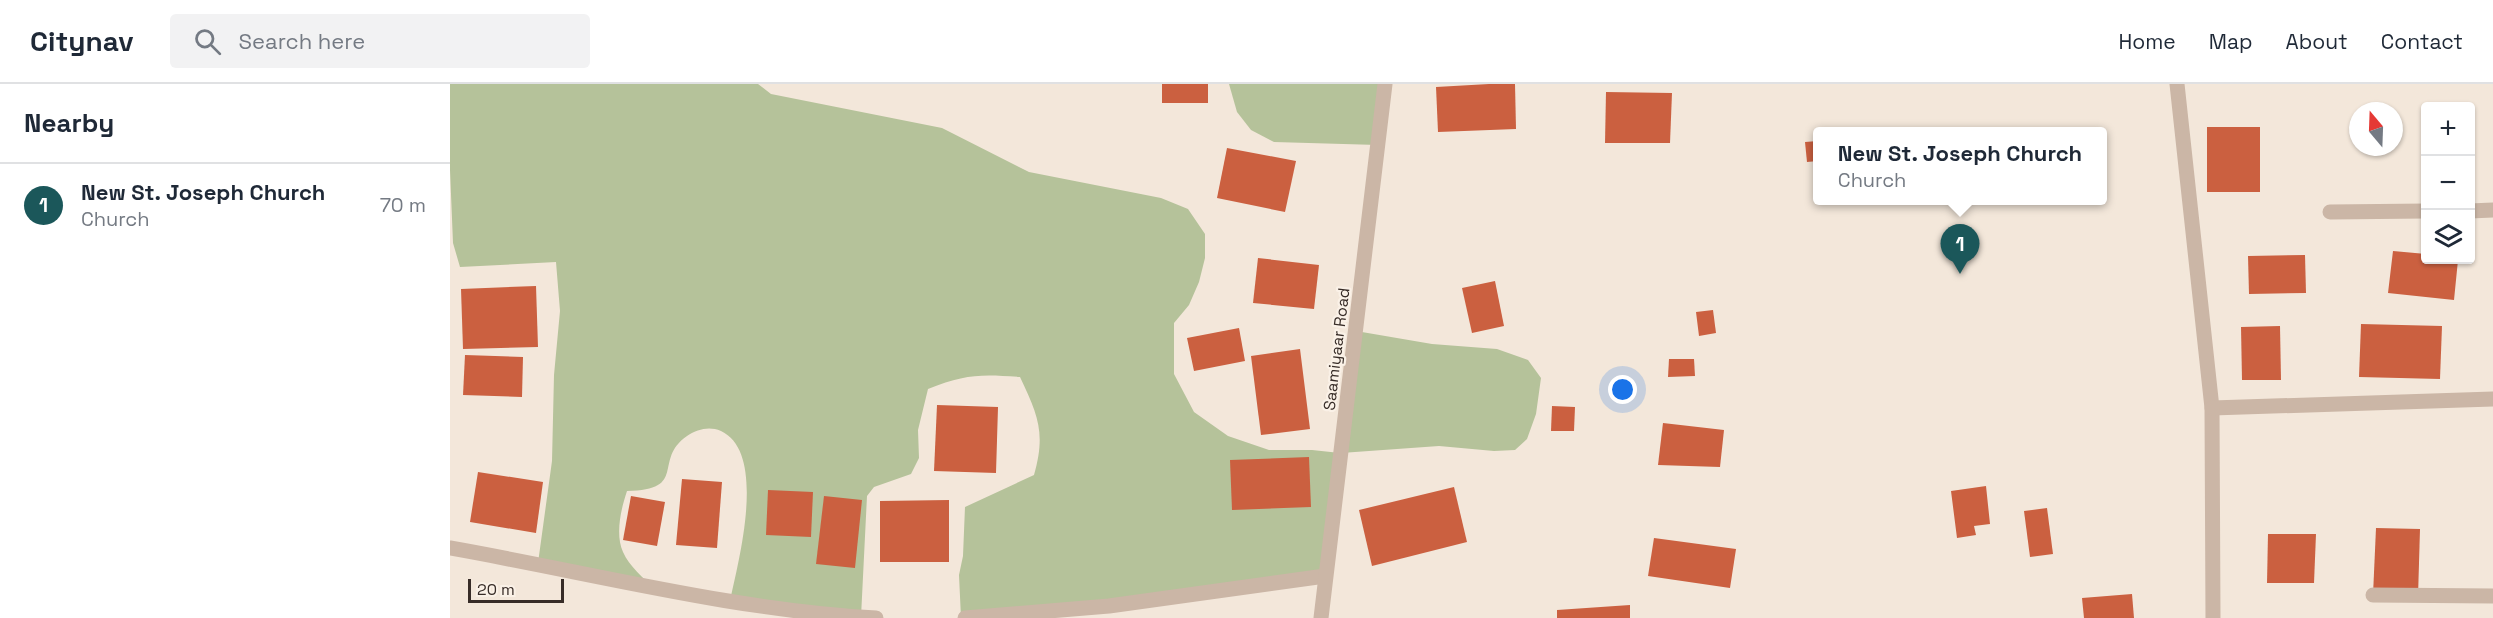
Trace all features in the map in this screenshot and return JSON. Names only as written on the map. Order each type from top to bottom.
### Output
[{"type":"street","name":"Saamiyaar Road","points":[[1321,618],[1324,576],[1385,84]]},
{"type":"street","points":[[2177,84],[2211,408],[2213,618]]},
{"type":"street","points":[[2475,211],[2493,210]]},
{"type":"street","points":[[2330,212],[2421,211]]},
{"type":"street","points":[[2211,408],[2493,399]]},
{"type":"street","points":[[450,548],[538,563],[654,589],[795,612],[876,618]]},
{"type":"street","points":[[965,618],[1044,615],[1324,576]]},
{"type":"street","points":[[2373,595],[2493,596]]},
{"type":"green space","points":[[450,84],[758,84],[771,94],[942,128],[1029,172],[1161,198],[1188,209],[1205,234],[1205,258],[1199,282],[1189,305],[1174,323],[1174,374],[1194,412],[1228,436],[1269,450],[1312,450],[1340,453],[1356,331],[1432,344],[1497,349],[1528,360],[1541,378],[1536,414],[1527,439],[1515,450],[1494,451],[1439,446],[1341,453],[1324,576],[961,618],[959,575],[963,556],[965,507],[1034,475],[1038,460],[1040,436],[1036,414],[1020,377],[994,376],[973,376],[952,380],[928,389],[918,430],[919,458],[911,474],[874,487],[867,496],[861,617],[730,601],[743,536],[747,484],[743,462],[735,443],[721,431],[712,429],[695,432],[677,445],[664,479],[658,485],[627,491],[620,521],[621,545],[629,562],[654,589],[538,563],[552,461],[554,375],[560,311],[556,262],[460,267],[453,243]]},
{"type":"green space","points":[[1229,84],[1385,84],[1378,145],[1274,142],[1251,130],[1237,112]]},
{"type":"building","points":[[1162,84],[1208,84],[1208,103],[1162,103]]},
{"type":"building","points":[[1515,84],[1516,129],[1438,132],[1436,87]]},
{"type":"building","points":[[1606,92],[1672,93],[1670,143],[1605,143]]},
{"type":"building","points":[[2207,127],[2260,127],[2260,192],[2207,192]]},
{"type":"building","points":[[1813,141],[1813,161],[1807,162],[1805,142]]},
{"type":"building","points":[[1227,148],[1296,161],[1285,212],[1217,198]]},
{"type":"building","points":[[2393,251],[2421,254],[2421,264],[2458,264],[2454,300],[2388,293]]},
{"type":"building","points":[[2305,255],[2306,293],[2249,294],[2248,256]]},
{"type":"building","points":[[1258,258],[1319,265],[1314,309],[1253,303]]},
{"type":"building","points":[[1495,281],[1504,326],[1472,333],[1462,288]]},
{"type":"building","points":[[536,286],[538,347],[463,349],[461,289]]},
{"type":"building","points":[[1713,310],[1716,333],[1699,336],[1696,312]]},
{"type":"building","points":[[2361,324],[2442,326],[2440,379],[2359,377]]},
{"type":"building","points":[[2280,326],[2281,380],[2242,380],[2241,327]]},
{"type":"building","points":[[1239,328],[1245,361],[1194,371],[1187,338]]},
{"type":"building","points":[[1300,349],[1310,429],[1261,435],[1251,356]]},
{"type":"building","points":[[465,355],[523,357],[522,397],[463,395]]},
{"type":"building","points":[[1669,359],[1694,359],[1695,376],[1668,377]]},
{"type":"building","points":[[937,405],[998,407],[996,473],[934,471]]},
{"type":"building","points":[[1552,406],[1575,407],[1574,431],[1551,431]]},
{"type":"building","points":[[1663,423],[1724,430],[1720,467],[1658,465]]},
{"type":"building","points":[[1309,457],[1311,507],[1232,510],[1230,460]]},
{"type":"building","points":[[478,472],[543,482],[536,533],[470,522]]},
{"type":"building","points":[[682,479],[722,482],[717,548],[676,545]]},
{"type":"building","points":[[1986,486],[1990,524],[1974,526],[1976,535],[1957,538],[1951,491]]},
{"type":"building","points":[[1454,487],[1467,542],[1372,566],[1359,510]]},
{"type":"building","points":[[768,490],[813,492],[811,537],[766,535]]},
{"type":"building","points":[[631,496],[665,502],[657,546],[623,540]]},
{"type":"building","points":[[824,496],[862,500],[855,568],[816,564]]},
{"type":"building","points":[[949,500],[949,562],[880,562],[880,501]]},
{"type":"building","points":[[2047,508],[2053,554],[2030,557],[2024,511]]},
{"type":"building","points":[[2376,528],[2420,529],[2418,597],[2373,595]]},
{"type":"building","points":[[2268,534],[2316,534],[2314,583],[2267,583]]},
{"type":"building","points":[[1654,538],[1736,549],[1730,588],[1648,576]]},
{"type":"building","points":[[2132,594],[2134,618],[2084,618],[2082,598]]},
{"type":"building","points":[[1630,605],[1630,618],[1557,618],[1557,610]]},
{"type":"place","name":"New St. Joseph Church","points":[[1960,274]]}]
